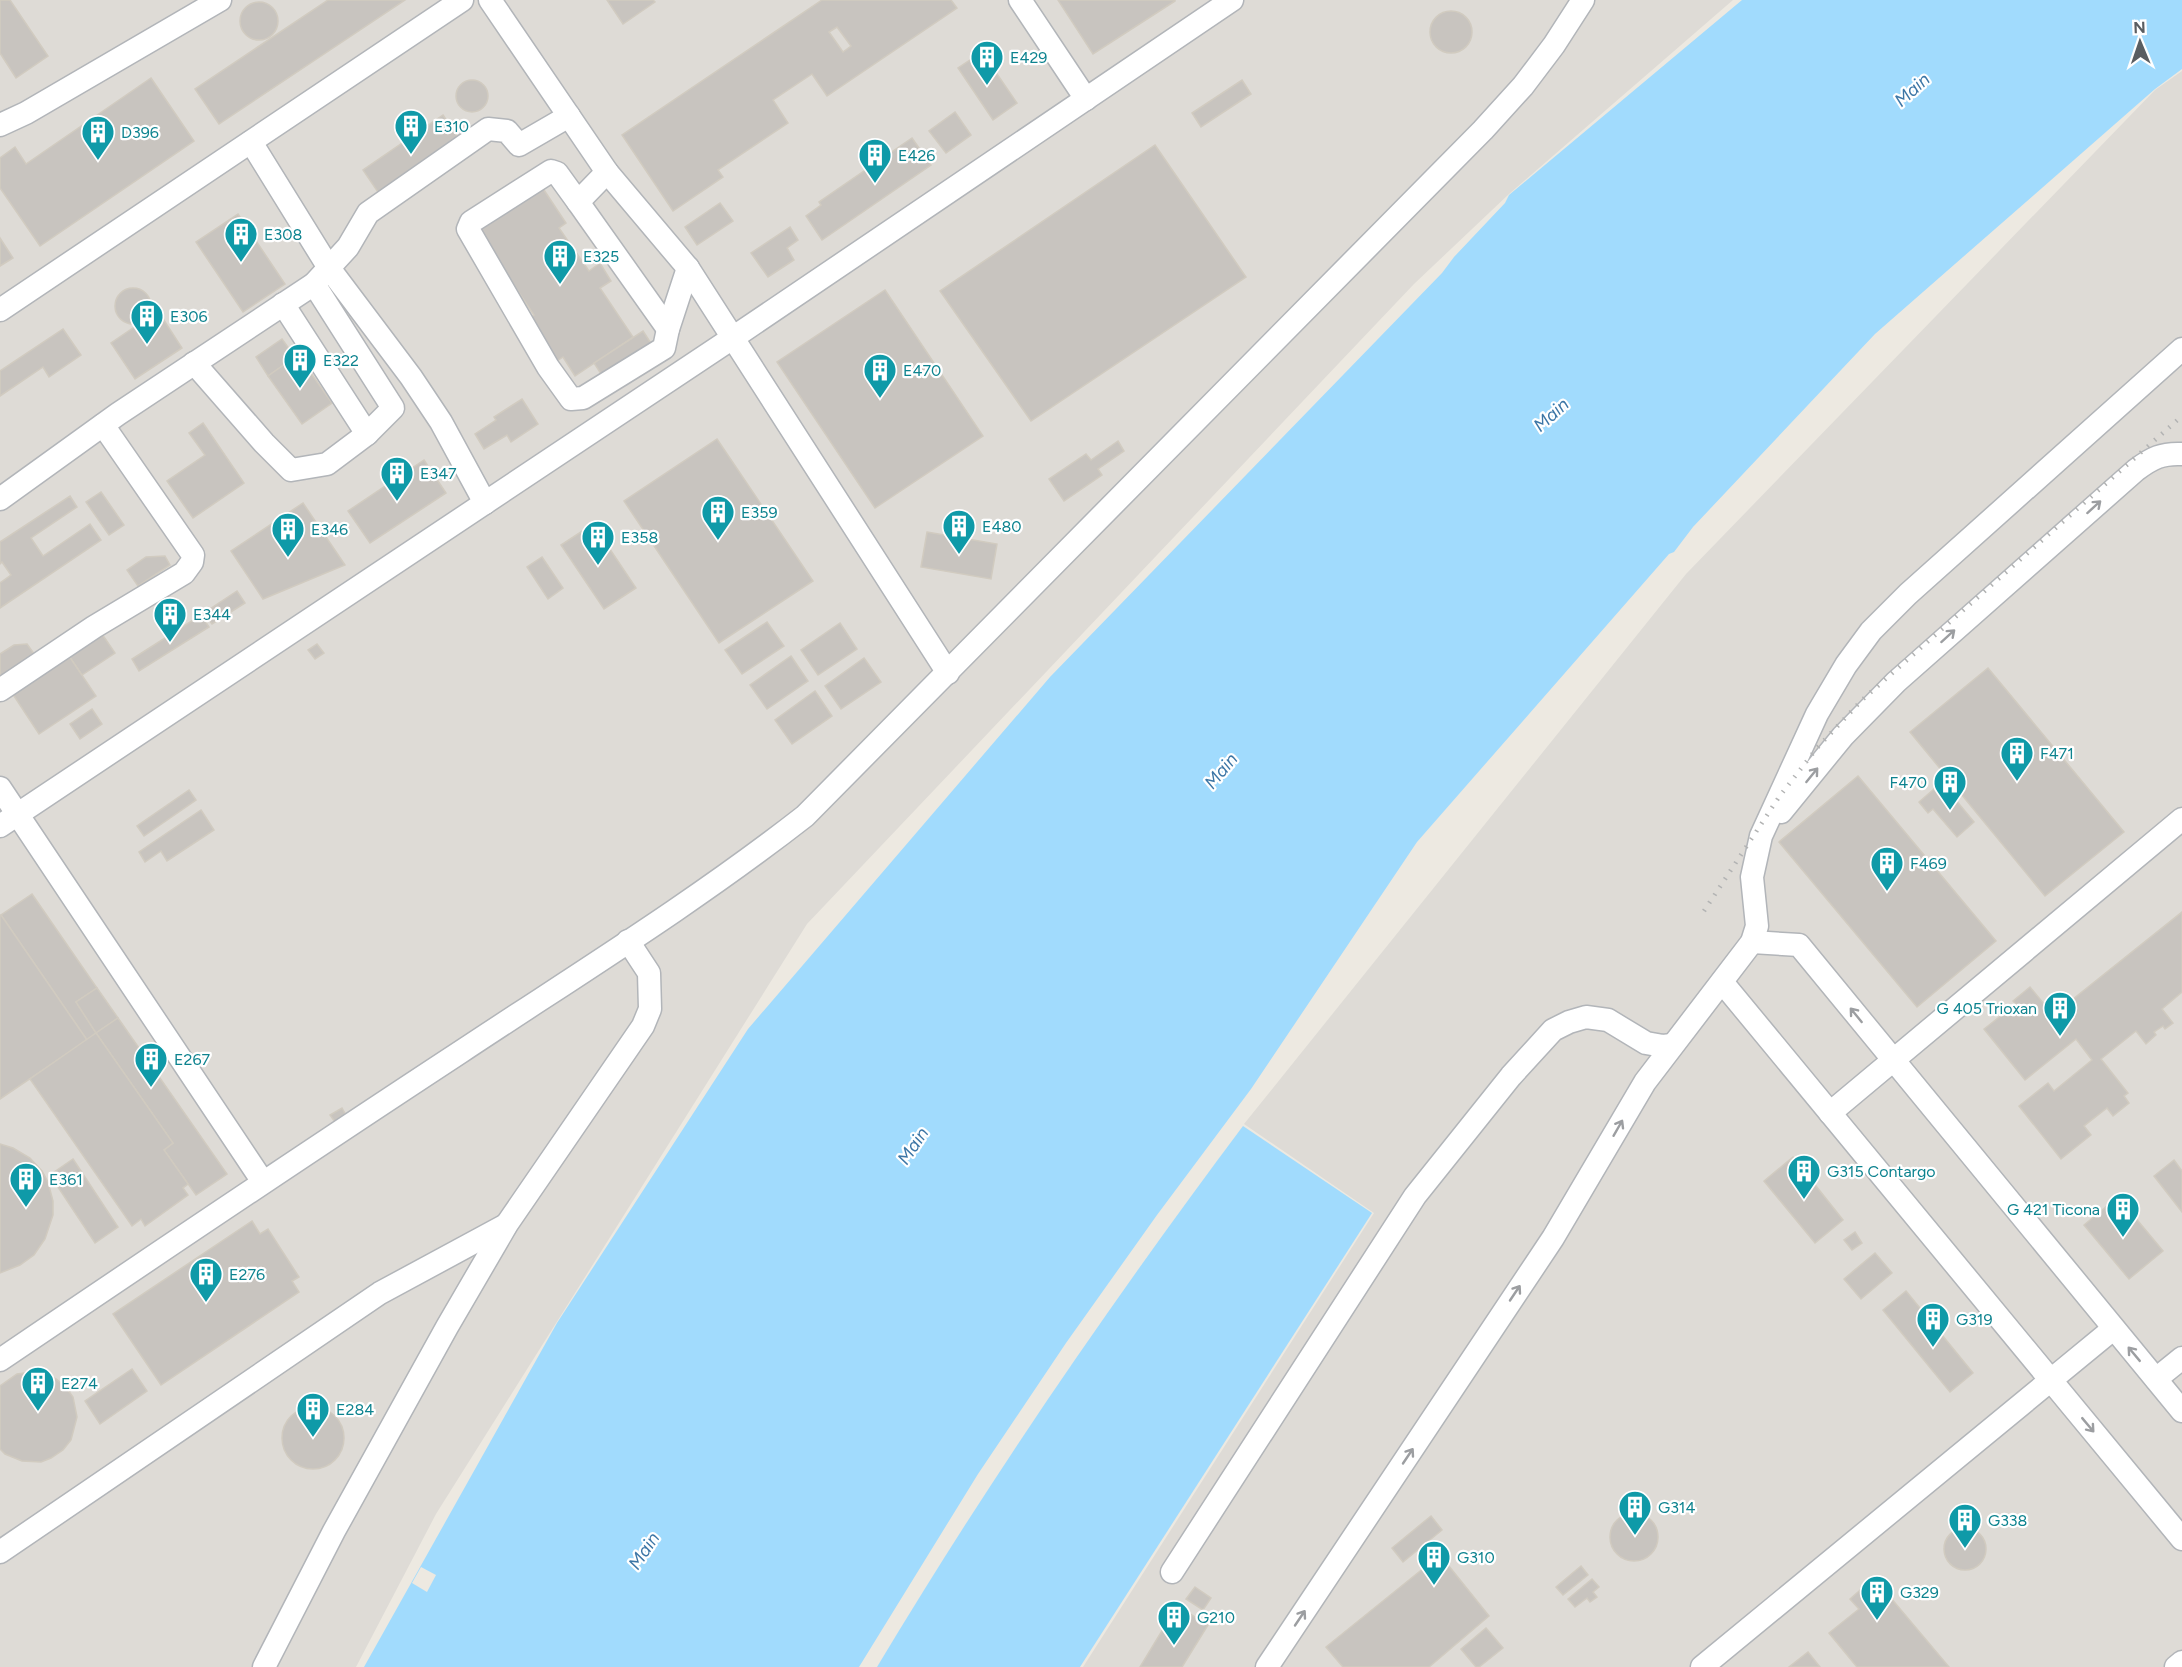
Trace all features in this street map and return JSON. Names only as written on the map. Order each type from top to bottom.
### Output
[{"type":"street","points":[[0,125],[26,113],[220,0]]},
{"type":"street","points":[[0,310],[462,0]]},
{"type":"street","points":[[490,0],[607,172],[688,268],[948,673]]},
{"type":"street","points":[[1020,0],[1086,99]]},
{"type":"street","points":[[9,820],[734,337],[1232,0]]},
{"type":"street","points":[[0,1360],[628,941],[768,845],[805,816],[1483,130],[1523,86],[1554,45],[1583,0]]},
{"type":"street","points":[[0,499],[103,425],[321,276],[348,248],[368,213],[488,129],[507,131],[519,145],[569,116]]},
{"type":"street","points":[[194,363],[264,443],[291,470],[327,465],[367,434],[393,408],[251,142]]},
{"type":"street","points":[[668,329],[557,172],[551,171],[471,222],[468,229],[548,367],[571,399],[583,398],[664,348],[688,268]]},
{"type":"street","points":[[578,202],[607,172]]},
{"type":"street","points":[[321,276],[411,377],[441,422],[485,503]]},
{"type":"street","points":[[282,304],[367,434]]},
{"type":"street","points":[[1268,1667],[1553,1238],[1644,1082],[1752,942],[1757,926],[1752,877],[1761,836],[1818,714],[1846,665],[1871,631],[1908,594],[2182,349]]},
{"type":"street","points":[[0,690],[94,627],[184,573],[192,562],[193,555],[103,425]]},
{"type":"street","points":[[1761,836],[1843,736],[1896,682],[2136,470],[2149,460],[2166,453],[2182,454]]},
{"type":"street","points":[[0,788],[9,820],[264,1182]]},
{"type":"street","points":[[1830,1113],[2182,819]]},
{"type":"street","points":[[264,1667],[334,1531],[507,1224],[643,1026],[650,1009],[649,973],[628,941]]},
{"type":"street","points":[[1752,942],[1799,945],[2182,1412]]},
{"type":"street","points":[[1722,982],[2182,1539]]},
{"type":"street","points":[[1172,1572],[1415,1196],[1511,1076],[1552,1030],[1586,1017],[1608,1020],[1646,1043],[1672,1045]]},
{"type":"street","points":[[0,1552],[380,1293],[507,1224]]},
{"type":"street","points":[[1702,1667],[2113,1329]]},
{"type":"street","points":[[2156,1379],[2182,1358]]},
{"type":"street","points":[[2176,1667],[2182,1662]]},
{"type":"shaded area","points":[[0,0],[1733,0],[1509,194],[1414,284],[807,924],[436,1514],[356,1667],[0,1667]]},
{"type":"shaded area","points":[[2182,71],[2182,1667],[1083,1667],[1374,1213],[1244,1124],[1686,574],[2155,90]]},
{"type":"water","name":"Main","points":[[1742,0],[2182,0],[2182,69],[2155,89],[1875,334],[1693,527],[1674,552],[1669,554],[1417,842],[1251,1089],[1157,1215],[1066,1343],[978,1474],[859,1667],[364,1667],[557,1323],[748,1029],[1050,677],[1442,273],[1505,203],[1509,195]]},
{"type":"water","points":[[1243,1126],[1372,1213],[1080,1667],[877,1667],[963,1528],[1053,1392],[1146,1258]]},
{"type":"pier","points":[[421,1567],[436,1575],[427,1592],[412,1583]]},
{"type":"building","points":[[0,0],[10,0],[48,56],[16,78],[0,53]]},
{"type":"building","points":[[328,0],[405,0],[219,124],[195,89]]},
{"type":"building","points":[[607,0],[653,0],[655,2],[623,24]]},
{"type":"building","points":[[822,0],[951,0],[957,8],[827,96],[812,74],[773,100],[788,123],[718,170],[723,177],[673,211],[622,135]],"holes":[[[837,27],[851,46],[843,52],[829,32]]]},
{"type":"building","points":[[1058,0],[1175,0],[1175,1],[1093,54]]},
{"type":"building","points":[[259,2],[273,7],[278,21],[273,35],[259,40],[245,35],[240,21],[245,7]]},
{"type":"building","points":[[1451,11],[1466,17],[1472,32],[1466,47],[1451,53],[1436,47],[1430,32],[1436,17]]},
{"type":"building","name":"E429","points":[[982,52],[1017,103],[993,120],[958,68]]},
{"type":"building","name":"D396","points":[[151,78],[194,141],[40,246],[0,188],[0,158],[15,147],[26,164]]},
{"type":"building","points":[[472,80],[483,85],[488,96],[483,107],[472,112],[461,107],[456,96],[461,85]]},
{"type":"building","points":[[1242,80],[1251,94],[1201,127],[1192,113]]},
{"type":"building","points":[[955,112],[971,135],[946,153],[929,131]]},
{"type":"building","name":"E310","points":[[443,115],[459,139],[380,195],[363,170]]},
{"type":"building","name":"E426","points":[[912,138],[931,165],[822,240],[806,216],[821,205],[819,202]]},
{"type":"building","points":[[1155,145],[1246,277],[1031,421],[940,291]]},
{"type":"building","name":"E325","points":[[542,187],[566,223],[559,228],[589,271],[600,263],[611,281],[600,288],[633,337],[575,376],[563,357],[554,363],[526,321],[534,315],[477,230]]},
{"type":"building","points":[[720,203],[733,221],[697,245],[685,227]]},
{"type":"building","name":"E308","points":[[238,214],[285,284],[243,312],[196,242]]},
{"type":"building","points":[[790,227],[798,240],[787,248],[794,260],[768,277],[751,253]]},
{"type":"building","points":[[0,238],[13,258],[0,266]]},
{"type":"building","points":[[133,288],[145,294],[151,306],[145,318],[133,324],[121,318],[115,306],[121,294]]},
{"type":"building","name":"E470","points":[[885,290],[983,436],[875,508],[777,362]]},
{"type":"building","name":"E306","points":[[158,311],[182,348],[135,379],[111,343]]},
{"type":"building","points":[[63,329],[81,355],[49,377],[43,367],[0,396],[0,371]]},
{"type":"building","points":[[643,331],[654,348],[605,380],[594,363]]},
{"type":"building","points":[[282,339],[295,357],[268,376],[256,357]]},
{"type":"building","name":"E322","points":[[298,355],[332,403],[302,424],[268,376]]},
{"type":"building","points":[[522,399],[538,424],[511,442],[507,435],[484,449],[475,434],[496,420],[494,417]]},
{"type":"building","points":[[203,423],[244,483],[193,518],[167,481],[205,455],[189,433]]},
{"type":"building","name":"E359","points":[[717,439],[813,581],[719,643],[624,501]]},
{"type":"building","points":[[1118,441],[1124,451],[1098,469],[1102,475],[1064,501],[1049,479],[1086,454],[1091,460]]},
{"type":"building","name":"E347","points":[[424,460],[446,493],[370,543],[348,511]]},
{"type":"building","points":[[101,492],[124,525],[109,535],[86,502]]},
{"type":"building","points":[[70,496],[77,507],[31,538],[43,556],[90,524],[101,540],[0,608],[0,583],[11,575],[2,562],[0,564],[0,542]]},
{"type":"building","name":"E346","points":[[303,503],[345,565],[263,599],[231,551]]},
{"type":"building","name":"E358","points":[[593,524],[636,588],[604,609],[561,545]]},
{"type":"building","name":"E480","points":[[927,532],[997,544],[991,579],[921,567]]},
{"type":"building","points":[[165,556],[170,565],[138,586],[127,570],[146,557]]},
{"type":"building","points":[[542,557],[563,588],[548,599],[527,567]]},
{"type":"building","points":[[237,591],[245,603],[212,624],[204,613]]},
{"type":"building","name":"E344","points":[[201,615],[209,627],[139,671],[132,659]]},
{"type":"building","points":[[767,622],[784,646],[742,674],[725,650]]},
{"type":"building","points":[[840,623],[857,649],[818,675],[801,650]]},
{"type":"building","points":[[102,634],[115,653],[82,675],[69,656]]},
{"type":"building","points":[[27,644],[35,655],[2,677],[0,654],[14,645]]},
{"type":"building","points":[[317,644],[324,653],[315,659],[308,650]]},
{"type":"building","points":[[69,656],[96,696],[39,734],[12,693]]},
{"type":"building","points":[[791,656],[808,681],[767,709],[750,685]]},
{"type":"building","points":[[864,658],[881,682],[841,709],[825,686]]},
{"type":"building","name":"F471","points":[[1988,668],[2124,832],[2045,896],[1910,732]]},
{"type":"building","points":[[815,691],[832,716],[792,744],[775,720]]},
{"type":"building","points":[[92,709],[102,724],[80,739],[70,724]]},
{"type":"building","name":"F469","points":[[1858,776],[1996,941],[1917,1007],[1779,842]]},
{"type":"building","name":"F470","points":[[1934,789],[1942,799],[1950,793],[1974,822],[1957,837],[1933,809],[1928,813],[1919,802]]},
{"type":"building","points":[[189,790],[196,800],[144,836],[137,826]]},
{"type":"building","points":[[201,810],[214,830],[167,861],[161,851],[145,862],[139,852]]},
{"type":"building","points":[[32,894],[97,988],[76,1002],[96,1033],[87,1040],[1,915]]},
{"type":"building","name":"G 405 Trioxan","points":[[2182,912],[2182,992],[2162,1009],[2173,1023],[2165,1029],[2163,1026],[2154,1032],[2156,1035],[2146,1044],[2136,1031],[2101,1059],[2128,1093],[2124,1096],[2129,1103],[2113,1116],[2107,1108],[2084,1126],[2091,1135],[2061,1159],[2019,1106],[2048,1083],[2054,1091],[2092,1060],[2076,1039],[2025,1080],[1984,1029],[2016,1004],[2013,1001],[2030,987],[2053,1015]]},
{"type":"building","points":[[0,916],[87,1040],[0,1099]]},
{"type":"building","points":[[97,988],[118,1018],[96,1033],[76,1002]]},
{"type":"building","name":"E267","points":[[118,1018],[227,1174],[196,1195],[164,1150],[173,1143],[96,1033]]},
{"type":"building","points":[[96,1033],[173,1143],[164,1150],[188,1184],[183,1188],[188,1195],[145,1226],[141,1219],[132,1226],[30,1079]]},
{"type":"building","points":[[342,1108],[346,1115],[335,1122],[330,1115]]},
{"type":"building","name":"E361","points":[[0,1144],[13,1148],[30,1158],[42,1171],[48,1182],[53,1201],[53,1215],[45,1239],[34,1255],[20,1265],[0,1273]]},
{"type":"building","name":"G315 Contargo","points":[[1793,1157],[1843,1220],[1815,1243],[1764,1181]]},
{"type":"building","points":[[73,1159],[118,1227],[95,1243],[50,1175]]},
{"type":"building","points":[[2174,1160],[2182,1171],[2182,1212],[2154,1176]]},
{"type":"building","name":"G 421 Ticona","points":[[2118,1197],[2163,1251],[2129,1279],[2084,1225]]},
{"type":"building","name":"E276","points":[[252,1221],[260,1234],[268,1229],[299,1277],[292,1281],[299,1292],[161,1385],[113,1314]]},
{"type":"building","points":[[1855,1232],[1862,1243],[1852,1250],[1844,1240]]},
{"type":"building","points":[[1875,1253],[1892,1273],[1861,1299],[1844,1279]]},
{"type":"building","name":"G319","points":[[1906,1291],[1973,1373],[1950,1392],[1883,1310]]},
{"type":"building","points":[[132,1369],[147,1391],[100,1424],[85,1401]]},
{"type":"building","name":"E274","points":[[43,1373],[65,1386],[73,1397],[77,1417],[71,1440],[63,1450],[41,1462],[22,1461],[5,1454],[0,1449],[0,1386],[17,1374]]},
{"type":"building","name":"E284","points":[[313,1407],[330,1412],[335,1416],[339,1421],[344,1438],[339,1455],[335,1460],[330,1464],[313,1469],[296,1464],[291,1460],[287,1455],[282,1438],[287,1421],[291,1416],[296,1412]]},
{"type":"building","name":"G314","points":[[1634,1513],[1651,1520],[1658,1537],[1651,1554],[1634,1561],[1617,1554],[1610,1537],[1617,1520]]},
{"type":"building","points":[[1431,1516],[1442,1530],[1403,1562],[1392,1548]]},
{"type":"building","name":"G338","points":[[1965,1528],[1973,1529],[1980,1534],[1985,1541],[1985,1557],[1980,1564],[1973,1569],[1965,1570],[1957,1569],[1950,1564],[1945,1557],[1944,1549],[1945,1541],[1950,1534],[1957,1529]]},
{"type":"building","name":"G310","points":[[1440,1555],[1489,1616],[1429,1667],[1343,1667],[1326,1647]]},
{"type":"building","points":[[1581,1566],[1588,1575],[1563,1595],[1556,1587]]},
{"type":"building","name":"G329","points":[[1874,1578],[1949,1667],[1857,1667],[1829,1633],[1859,1609],[1850,1599]]},
{"type":"building","points":[[1592,1579],[1599,1587],[1593,1592],[1597,1597],[1590,1602],[1587,1598],[1575,1607],[1568,1599]]},
{"type":"building","points":[[1195,1587],[1211,1598],[1203,1610],[1186,1599]]},
{"type":"building","name":"G210","points":[[1177,1606],[1208,1625],[1182,1667],[1140,1667]]},
{"type":"building","points":[[1486,1628],[1503,1648],[1476,1667],[1461,1649]]},
{"type":"building","points":[[1808,1652],[1820,1667],[1789,1667]]},
{"type":"railway","points":[[1704,911],[1779,797],[1817,748],[1862,700],[2182,416]]},
{"type":"place","name":"E429","points":[[987,86]]},
{"type":"place","name":"E310","points":[[411,155]]},
{"type":"place","name":"D396","points":[[98,161]]},
{"type":"place","name":"E426","points":[[875,184]]},
{"type":"place","name":"E308","points":[[241,263]]},
{"type":"place","name":"E325","points":[[560,285]]},
{"type":"place","name":"E306","points":[[147,345]]},
{"type":"place","name":"E322","points":[[300,389]]},
{"type":"place","name":"E470","points":[[880,399]]},
{"type":"place","name":"E347","points":[[397,502]]},
{"type":"place","name":"E359","points":[[718,541]]},
{"type":"place","name":"E480","points":[[959,555]]},
{"type":"place","name":"E346","points":[[288,558]]},
{"type":"place","name":"E358","points":[[598,566]]},
{"type":"place","name":"E344","points":[[170,643]]},
{"type":"place","name":"F471","points":[[2017,782]]},
{"type":"place","name":"F470","points":[[1950,811]]},
{"type":"place","name":"F469","points":[[1887,892]]},
{"type":"place","name":"G 405 Trioxan","points":[[2060,1037]]},
{"type":"place","name":"E267","points":[[151,1088]]},
{"type":"place","name":"G315 Contargo","points":[[1804,1200]]},
{"type":"place","name":"E361","points":[[26,1208]]},
{"type":"place","name":"G 421 Ticona","points":[[2123,1238]]},
{"type":"place","name":"E276","points":[[206,1303]]},
{"type":"place","name":"G319","points":[[1933,1348]]},
{"type":"place","name":"E274","points":[[38,1412]]},
{"type":"place","name":"E284","points":[[313,1438]]},
{"type":"place","name":"G314","points":[[1635,1536]]},
{"type":"place","name":"G338","points":[[1965,1549]]},
{"type":"place","name":"G310","points":[[1434,1586]]},
{"type":"place","name":"G329","points":[[1877,1621]]},
{"type":"place","name":"G210","points":[[1174,1646]]}]
